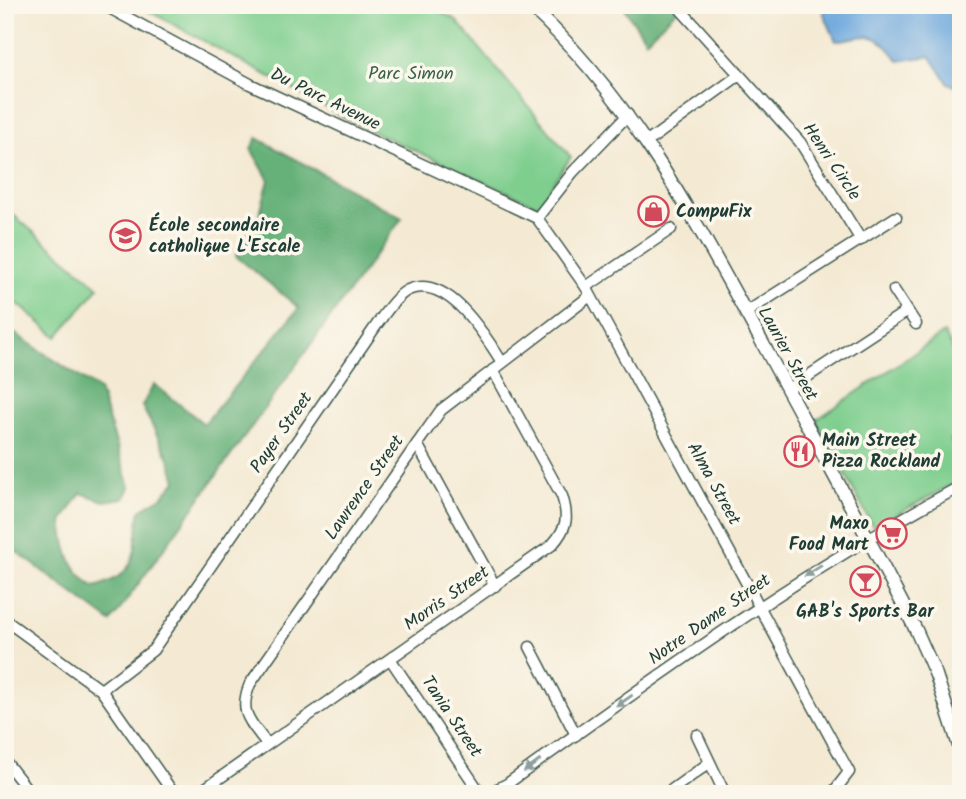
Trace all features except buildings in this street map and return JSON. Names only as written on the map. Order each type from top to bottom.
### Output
[{"type":"main road","name":"Laurier Street","points":[[529,5],[583,57],[628,115],[683,199],[867,537],[936,675],[961,752]]},
{"type":"street","name":"Du Parc Avenue","points":[[104,5],[250,84],[537,218]]},
{"type":"street","name":"Henri Circle","points":[[681,10],[800,142],[861,240]]},
{"type":"street","points":[[647,142],[738,76]]},
{"type":"street","points":[[537,218],[573,172],[628,115]]},
{"type":"street","points":[[746,313],[896,217]]},
{"type":"street","name":"Alma Street","points":[[537,218],[588,292],[849,772],[832,794]]},
{"type":"street","name":"Lawrence Street","points":[[267,744],[246,715],[243,700],[250,684],[441,410],[671,229]]},
{"type":"street","name":"Payer Street","points":[[101,690],[153,650],[378,323],[408,290],[425,288],[443,293],[459,305],[502,362]]},
{"type":"street","points":[[894,290],[916,324]]},
{"type":"street","points":[[787,390],[907,311]]},
{"type":"street","name":"Morris Street","points":[[197,794],[495,586],[552,545],[565,530],[568,514],[562,496],[493,370]]},
{"type":"street","points":[[417,444],[495,586]]},
{"type":"street","name":"Notre Dame Street","points":[[487,794],[507,784],[759,604],[867,537],[961,486]]},
{"type":"street","points":[[5,620],[101,690],[174,794]]},
{"type":"street","points":[[530,647],[576,735]]},
{"type":"street","name":"Tania Street","points":[[391,660],[481,794]]},
{"type":"street","points":[[697,735],[725,794]]},
{"type":"street","points":[[5,761],[31,794]]},
{"type":"street","points":[[666,794],[709,763]]},
{"type":"green space","name":"Parc Simon","points":[[138,5],[425,5],[455,19],[571,157],[538,206],[356,124]]},
{"type":"green space","points":[[622,5],[682,5],[646,40]]},
{"type":"green space","points":[[257,138],[402,218],[111,622],[5,543],[5,327],[99,390],[130,487],[125,498],[104,501],[81,493],[62,522],[67,551],[79,573],[94,587],[109,582],[127,568],[132,559],[140,510],[162,497],[176,481],[170,460],[142,406],[154,384],[204,424],[299,308],[236,256],[259,216],[269,180],[251,149]]},
{"type":"green space","points":[[5,208],[99,287],[57,337],[5,293]]},
{"type":"green space","points":[[944,333],[961,364],[961,434],[950,440],[961,460],[961,480],[873,527],[816,420]]},
{"type":"water","points":[[830,5],[961,5],[961,89],[948,83],[930,56],[899,61],[885,44],[872,37],[836,41],[823,12]]},
{"type":"place","name":"CompuFix","points":[[653,212]]},
{"type":"place","name":"École secondaire catholique L'Escale","points":[[126,236]]},
{"type":"place","name":"Main Street Pizza Rockland","points":[[799,451]]},
{"type":"place","name":"Maxo Food Mart","points":[[892,534]]},
{"type":"place","name":"GAB's Sports Bar","points":[[865,582]]}]
